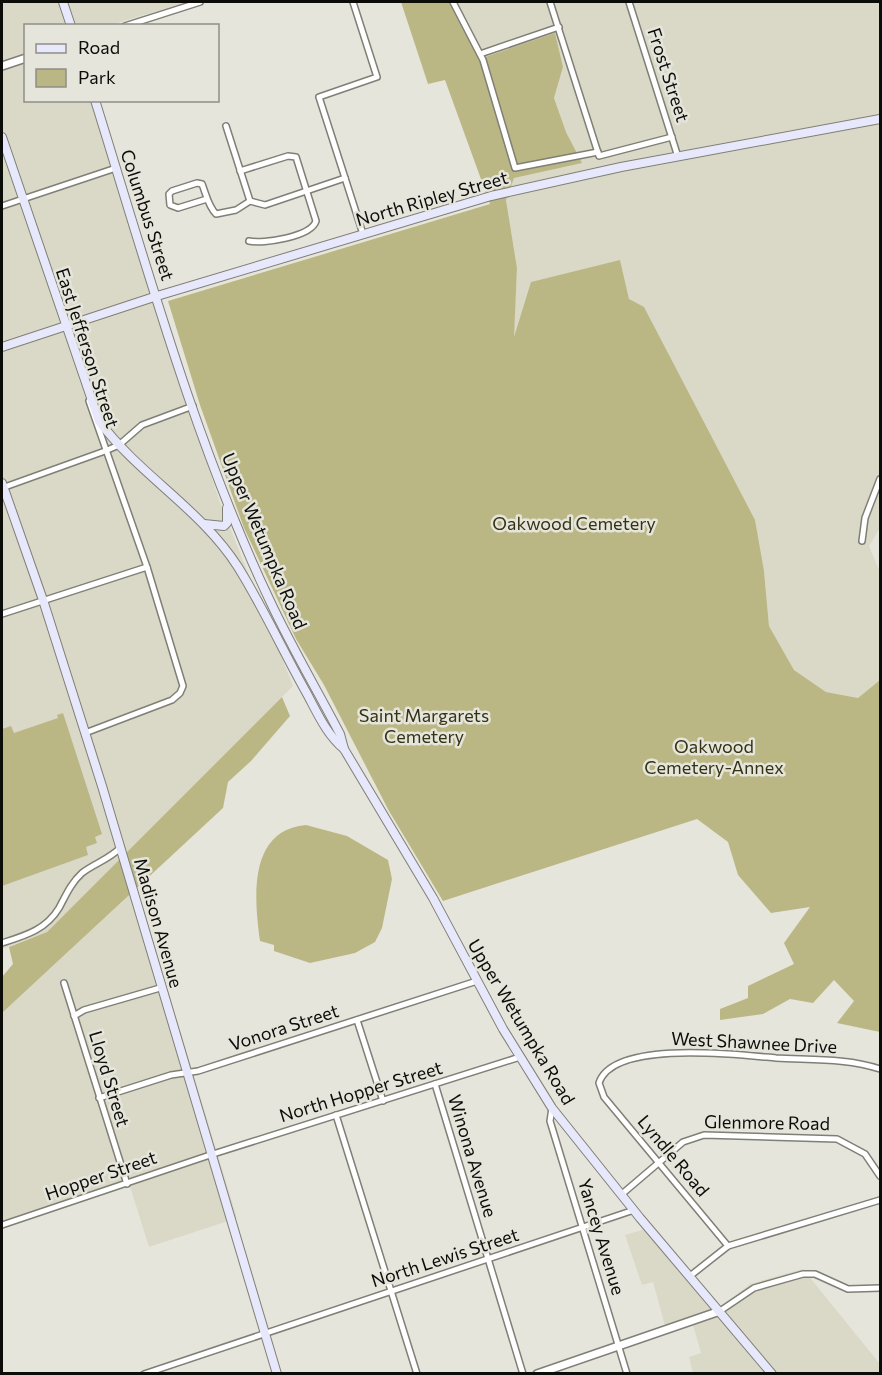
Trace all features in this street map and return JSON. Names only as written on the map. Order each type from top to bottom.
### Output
[{"type":"main road","points":[[63,2],[70,24]]},
{"type":"main road","name":"Columbus Street","points":[[96,102],[171,339]]},
{"type":"main road","name":"North Ripley Street","points":[[2,347],[157,296],[491,196],[678,157],[880,119]]},
{"type":"main road","name":"East Jefferson Street","points":[[2,137],[87,392]]},
{"type":"main road","name":"Upper Wetumpka Road","points":[[171,339],[226,499],[284,628],[340,734],[344,749],[422,880],[520,1056],[552,1108],[634,1210],[772,1374]]},
{"type":"main road","name":"Upper Wetumpka Road","points":[[87,392],[99,421],[119,445],[204,524],[238,568],[316,711],[334,741],[344,749]]},
{"type":"main road","name":"Madison Avenue","points":[[2,486],[43,600],[121,847],[185,1073],[277,1374]]},
{"type":"main road","points":[[204,524],[219,527],[227,523],[226,499]]},
{"type":"main road","points":[[274,633],[284,628]]},
{"type":"street","points":[[130,24],[185,4],[200,2]]},
{"type":"street","points":[[354,2],[377,77],[319,97],[363,234]]},
{"type":"street","points":[[453,2],[480,54],[509,142],[514,166],[521,169],[672,137]]},
{"type":"street","points":[[550,2],[598,154]]},
{"type":"street","name":"Frost Street","points":[[629,2],[678,157]]},
{"type":"street","points":[[480,54],[559,27]]},
{"type":"street","points":[[2,66],[24,59]]},
{"type":"street","points":[[226,126],[250,201]]},
{"type":"street","points":[[240,171],[292,155],[296,157],[316,221],[311,229],[267,242],[249,241]]},
{"type":"street","points":[[2,206],[116,168]]},
{"type":"street","points":[[207,199],[178,208],[170,205],[169,199],[172,191],[198,183],[202,184],[213,211],[220,214],[236,210],[250,201],[265,205],[345,178]]},
{"type":"street","name":"East Jefferson Street","points":[[85,733],[172,700],[182,690],[182,679],[147,567],[112,461],[105,451],[87,392]]},
{"type":"street","points":[[2,486],[105,451],[119,445],[142,425],[193,406]]},
{"type":"street","points":[[862,541],[865,518],[880,479]]},
{"type":"street","points":[[2,614],[147,567]]},
{"type":"street","points":[[2,943],[33,933],[44,925],[57,912],[81,874],[111,856],[121,847]]},
{"type":"street","name":"Vonora Street","points":[[99,1098],[171,1075],[198,1071],[477,981]]},
{"type":"street","name":"Lloyd Street","points":[[64,983],[127,1184]]},
{"type":"street","points":[[74,1016],[84,1010],[160,988]]},
{"type":"street","points":[[357,1020],[382,1101]]},
{"type":"street","name":"West Shawnee Drive","points":[[599,1083],[605,1072],[615,1066],[647,1056],[680,1052],[840,1062],[880,1070]]},
{"type":"street","name":"North Hopper Street","points":[[210,1155],[520,1056]]},
{"type":"street","name":"Lyndle Road","points":[[599,1083],[606,1101],[728,1245]]},
{"type":"street","name":"Winona Avenue","points":[[435,1084],[522,1374]]},
{"type":"street","name":"Yancey Avenue","points":[[552,1108],[550,1121],[627,1374]]},
{"type":"street","points":[[336,1115],[417,1374]]},
{"type":"street","name":"Glenmore Road","points":[[622,1194],[683,1142],[698,1136],[823,1138],[843,1141],[868,1157],[880,1176]]},
{"type":"street","name":"Hopper Street","points":[[2,1225],[210,1155]]},
{"type":"street","points":[[690,1276],[728,1245],[880,1200]]},
{"type":"street","name":"North Lewis Street","points":[[144,1374],[634,1210]]},
{"type":"street","points":[[537,1374],[720,1311],[754,1288],[803,1274],[815,1274],[848,1289],[880,1288]]},
{"type":"shaded area","points":[[2,2],[186,2],[114,24],[24,24],[24,102],[91,102],[219,500],[293,686],[47,932],[2,949]]},
{"type":"shaded area","points":[[451,2],[880,2],[880,528],[869,546],[880,572],[880,680],[858,698],[826,692],[794,670],[769,626],[764,571],[629,299],[620,261],[532,282],[513,341],[517,268],[506,200],[514,177],[581,162],[566,132],[554,98],[563,67],[555,34],[479,59]]},
{"type":"shaded area","points":[[137,888],[237,1218],[149,1247],[128,1180],[2,1221],[2,1013]]},
{"type":"shaded area","points":[[652,1227],[721,1307],[750,1284],[803,1269],[880,1364],[880,1373],[693,1373],[689,1357],[701,1353],[693,1325],[667,1333],[653,1282],[642,1285],[625,1235]]},
{"type":"green space","points":[[401,2],[451,2],[479,59],[555,33],[563,67],[554,98],[566,132],[582,163],[514,178],[506,200],[517,268],[514,337],[531,282],[620,260],[629,299],[644,307],[755,520],[764,571],[769,626],[794,670],[826,692],[858,698],[880,680],[880,1032],[837,1023],[854,1001],[834,980],[813,1003],[790,999],[763,1014],[720,1020],[720,1009],[748,998],[748,986],[794,964],[784,943],[810,907],[771,913],[738,875],[728,842],[697,819],[443,901],[389,811],[324,685],[296,639],[244,528],[200,405],[168,301],[490,204],[445,80],[428,84]]},
{"type":"green space","points":[[282,697],[290,716],[251,761],[228,782],[223,808],[2,1013],[2,977],[13,964],[9,947],[47,932]]},
{"type":"green space","points":[[63,713],[102,834],[95,837],[97,843],[86,847],[88,855],[2,886],[2,729],[11,726],[14,733],[58,718],[57,715]]},
{"type":"green space","points":[[306,825],[347,836],[388,860],[392,879],[382,928],[375,942],[355,953],[310,963],[274,951],[274,945],[260,941],[256,905],[259,869],[264,853],[274,839],[287,830]]},
{"type":"park label","name":"Oakwood Cemetery","points":[[574,524]]},
{"type":"park label","name":"Saint Margarets Cemetery","points":[[424,726]]},
{"type":"park label","name":"Oakwood Cemetery-Annex","points":[[714,757]]}]
